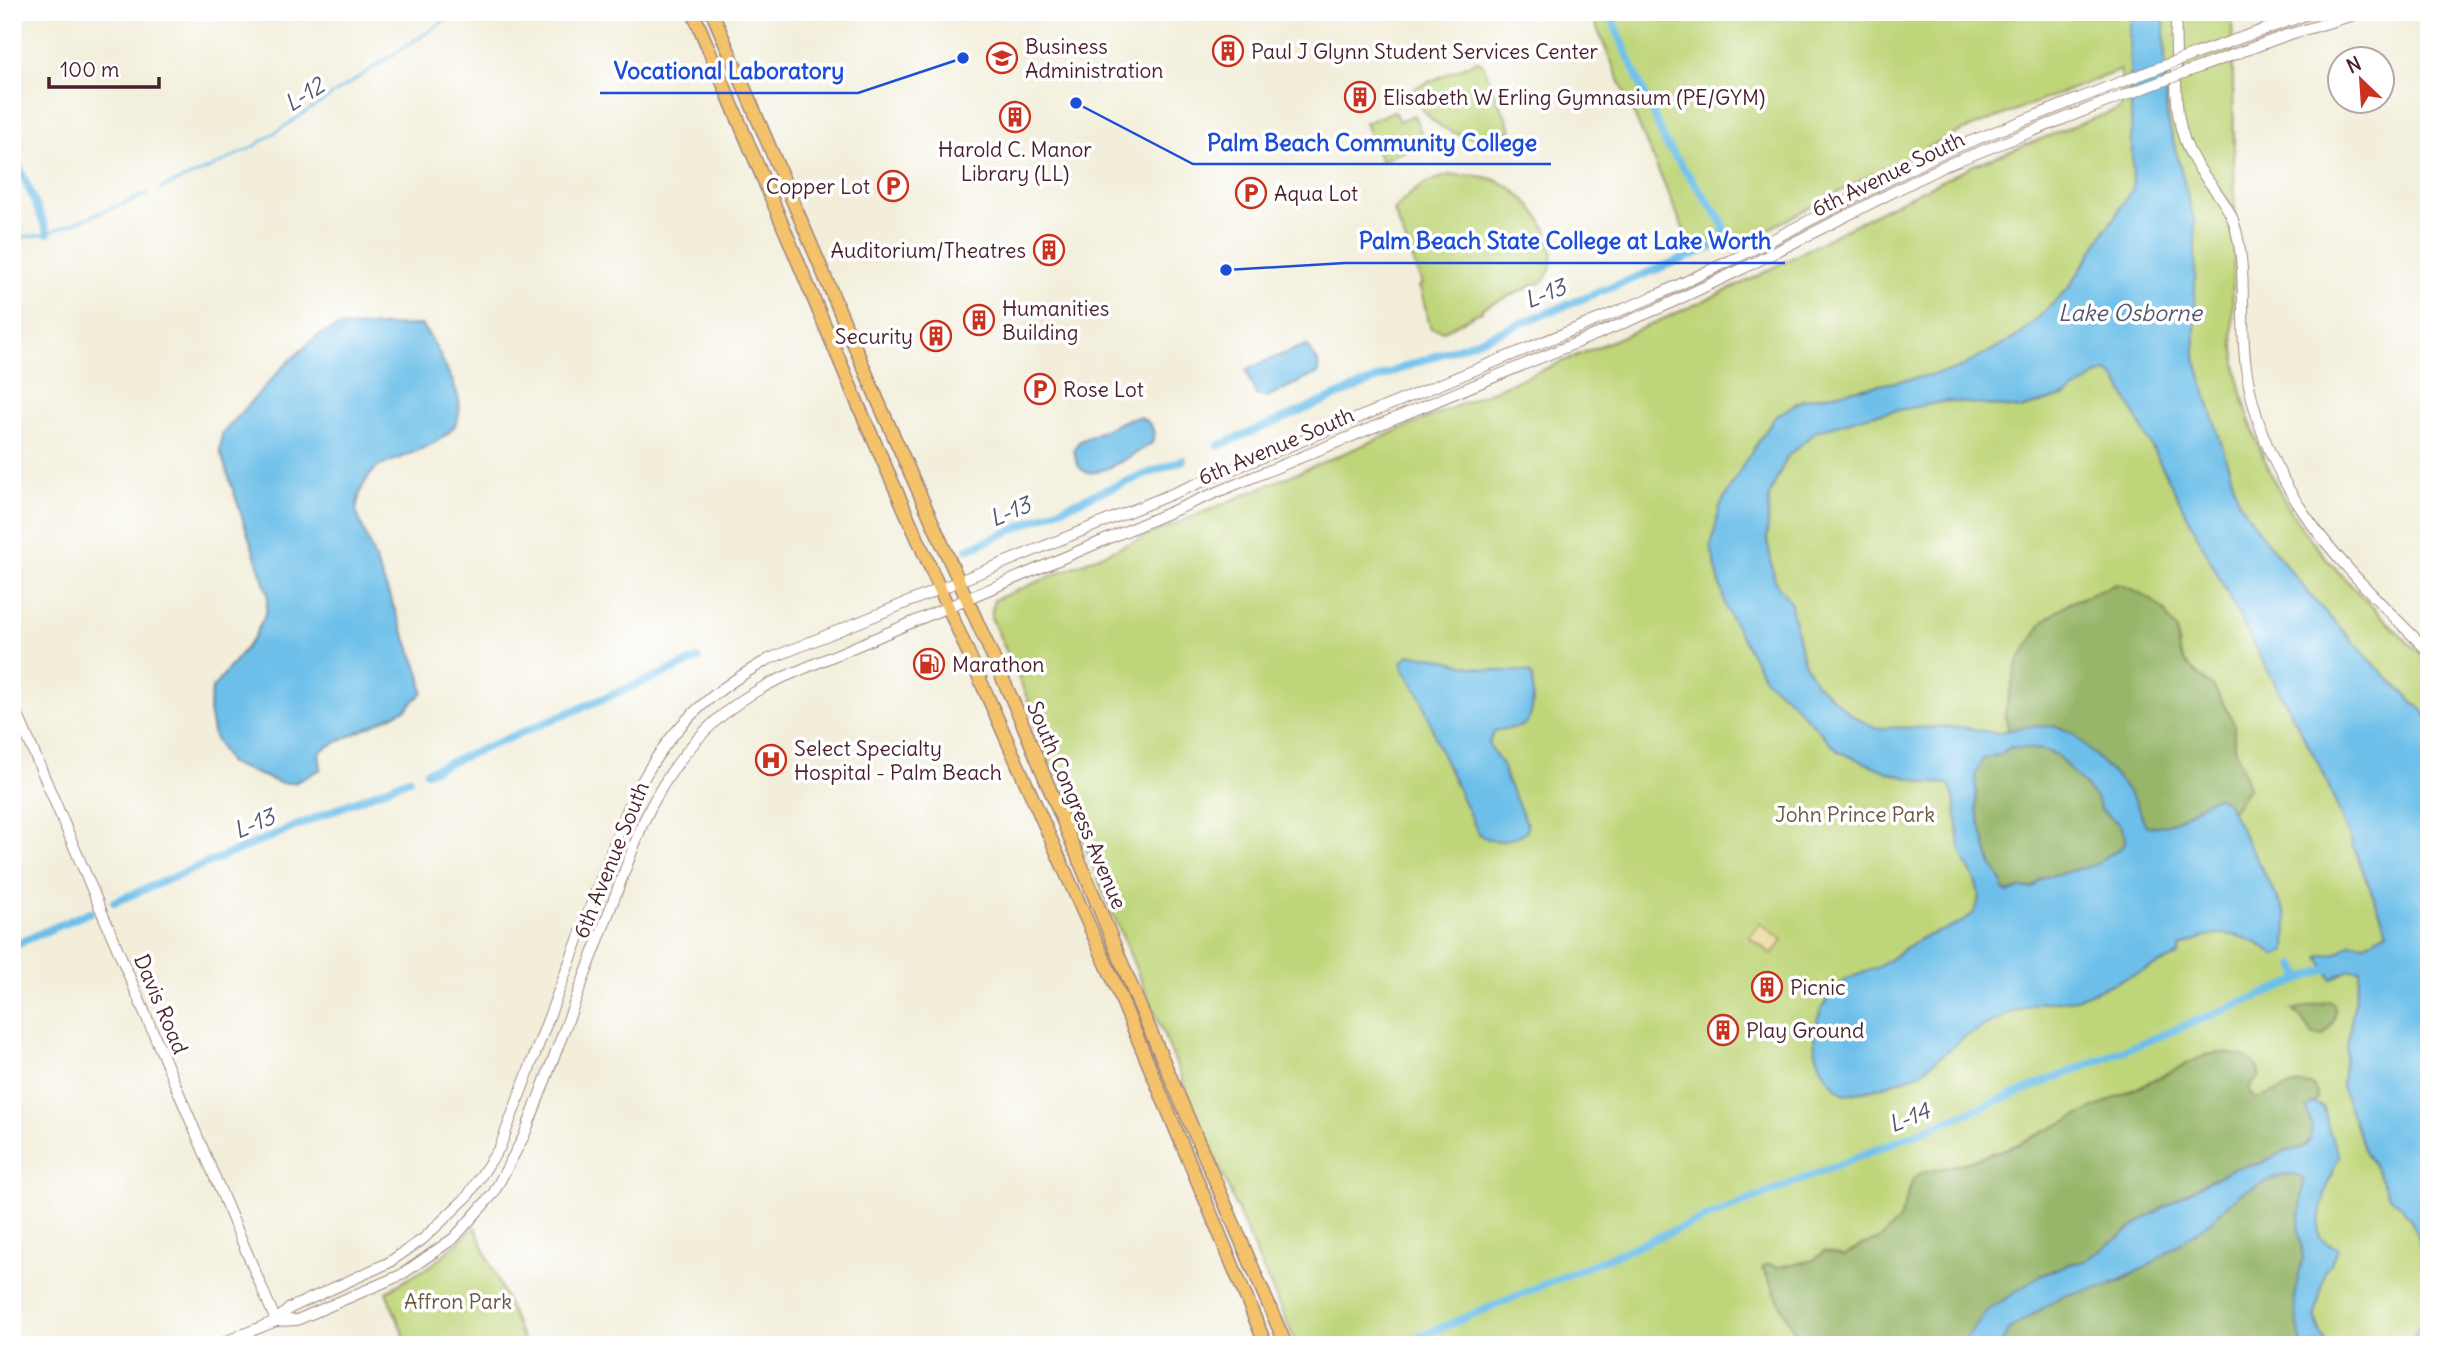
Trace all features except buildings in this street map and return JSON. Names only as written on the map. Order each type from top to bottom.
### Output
[{"type":"main road","name":"South Congress Avenue","points":[[693,12],[860,409],[1112,977],[1266,1345]]},
{"type":"main road","name":"South Congress Avenue","points":[[712,12],[873,389],[1024,726],[1138,1002],[1286,1345]]},
{"type":"main road","points":[[1100,950],[1115,967],[1126,972]]},
{"type":"main road","points":[[1112,977],[1122,983],[1138,1002]]},
{"type":"street","points":[[2178,12],[2176,106],[2181,134],[2195,163],[2232,217],[2239,241],[2242,336],[2246,370],[2270,453],[2314,530],[2429,652]]},
{"type":"street","name":"6th Avenue South","points":[[276,1321],[290,1308],[367,1274],[405,1252],[440,1226],[467,1197],[500,1147],[625,815],[644,775],[669,738],[698,707],[732,680],[769,659],[1653,297],[1740,257],[1939,154],[2198,53],[2314,12]]},
{"type":"street","name":"6th Avenue South","points":[[276,1321],[297,1320],[401,1275],[454,1238],[480,1211],[505,1175],[524,1136],[642,825],[660,787],[685,751],[730,708],[765,685],[1265,471],[1660,308],[1944,166],[2287,35],[2364,12]]},
{"type":"street","name":"Davis Road","points":[[12,701],[276,1321]]},
{"type":"street","points":[[216,1345],[276,1321]]},
{"type":"green space","name":"John Prince Park","points":[[1590,12],[2232,12],[2235,219],[2232,306],[2235,356],[2243,399],[2265,462],[2298,522],[2351,586],[2429,662],[2429,1345],[1297,1345],[1033,724],[1029,702],[991,617],[994,600],[1652,324],[1752,279],[1974,165],[2121,108],[2121,70],[1964,130],[1752,238],[1689,242]]},
{"type":"green space","points":[[1477,61],[1482,63],[1512,131],[1481,137],[1453,132],[1440,126],[1419,104],[1412,89]]},
{"type":"green space","points":[[1394,111],[1399,121],[1414,115],[1425,142],[1381,161],[1365,123]]},
{"type":"green space","points":[[1450,175],[1487,178],[1511,188],[1523,198],[1544,225],[1552,255],[1550,269],[1542,282],[1482,308],[1482,311],[1444,331],[1431,328],[1419,286],[1422,284],[1394,211],[1419,188]]},
{"type":"green space","points":[[2116,584],[2156,603],[2165,612],[2177,630],[2179,651],[2186,664],[2214,688],[2234,723],[2234,745],[2249,787],[2232,811],[2227,803],[2214,798],[2173,822],[2146,826],[2135,801],[2120,781],[2056,726],[2008,730],[2005,712],[2017,664],[2043,622],[2067,604]]},
{"type":"green space","points":[[2010,747],[2043,750],[2057,755],[2096,798],[2101,810],[2119,824],[2126,838],[2124,845],[2098,864],[2028,888],[2008,893],[2002,890],[2002,882],[1990,861],[1977,811],[1975,774],[1983,759],[2001,754]]},
{"type":"green space","points":[[2330,1001],[2334,1004],[2335,1017],[2322,1036],[2313,1035],[2292,1010]]},
{"type":"green space","points":[[2206,1055],[2239,1055],[2254,1063],[2260,1075],[2249,1088],[2256,1099],[2293,1086],[2311,1085],[2316,1090],[2317,1100],[2307,1108],[2312,1128],[2309,1142],[2301,1148],[2284,1152],[2259,1164],[2235,1168],[2148,1217],[2085,1261],[2066,1265],[2040,1276],[1987,1311],[1961,1345],[1801,1345],[1762,1267],[1768,1264],[1779,1267],[1814,1260],[1824,1251],[1844,1256],[1862,1245],[1880,1239],[1900,1219],[1913,1179],[1921,1173],[1968,1162],[2016,1145]]},
{"type":"green space","points":[[2290,1174],[2299,1175],[2304,1181],[2299,1228],[2303,1258],[2295,1292],[2295,1310],[2302,1345],[2000,1345],[2011,1328],[2062,1296],[2124,1280],[2205,1226],[2241,1193]]},
{"type":"green space","name":"Affron Park","points":[[475,1227],[525,1345],[408,1345],[386,1292],[433,1264]]},
{"type":"sand","points":[[1760,923],[1783,940],[1772,954],[1749,937]]},
{"type":"water","name":"Lake Osborne","points":[[2132,12],[2164,12],[2166,113],[2195,224],[2195,358],[2239,501],[2263,537],[2317,603],[2429,717],[2429,1345],[2404,1345],[2412,1341],[2428,1309],[2424,1255],[2411,1220],[2389,1196],[2365,1153],[2342,1087],[2360,970],[2349,970],[2331,979],[2319,957],[2337,953],[2351,943],[2365,944],[2388,932],[2323,772],[2117,380],[2108,372],[2096,376],[2067,395],[2021,409],[1948,401],[1871,415],[1816,431],[1787,457],[1769,496],[1767,538],[1775,582],[1790,601],[1803,660],[1816,683],[1850,714],[1875,728],[1962,727],[1996,733],[2025,727],[2056,726],[2073,733],[2120,781],[2135,801],[2146,826],[2174,822],[2214,798],[2224,800],[2287,916],[2286,951],[2276,955],[2242,937],[2214,934],[2181,947],[2178,956],[2076,999],[2039,1003],[2010,1013],[1964,1037],[1919,1074],[1846,1095],[1835,1087],[1827,1076],[1816,1052],[1814,1033],[1819,1014],[1836,989],[1847,979],[1882,965],[1922,938],[1964,920],[1974,912],[1979,895],[1962,855],[1956,807],[1949,784],[1928,783],[1890,773],[1839,752],[1792,702],[1765,679],[1726,609],[1711,547],[1720,506],[1775,417],[1802,400],[1956,370],[2021,334],[2068,289],[2133,188],[2129,32]],"holes":[[[2010,747],[2043,750],[2057,755],[2096,798],[2101,810],[2119,824],[2126,838],[2124,845],[2098,864],[2042,878],[2033,888],[2020,888],[2008,893],[2003,890],[2002,882],[1990,861],[1977,811],[1975,774],[1983,759],[2001,754]]]},
{"type":"water","points":[[421,325],[437,349],[457,394],[460,409],[457,420],[442,438],[376,469],[362,488],[356,511],[420,674],[423,692],[406,709],[323,749],[319,753],[321,769],[294,783],[280,783],[229,763],[214,737],[209,711],[212,689],[253,639],[266,613],[268,594],[220,451],[222,434],[282,368],[316,337],[337,327]]},
{"type":"water","points":[[1306,345],[1318,362],[1319,373],[1267,397],[1256,395],[1246,371]]},
{"type":"water","points":[[1139,417],[1152,427],[1152,443],[1101,471],[1086,472],[1080,468],[1074,448],[1080,441],[1128,419]]},
{"type":"water","points":[[1409,655],[1433,657],[1490,670],[1530,673],[1533,679],[1533,699],[1529,719],[1519,727],[1495,731],[1488,744],[1502,765],[1527,824],[1527,831],[1502,841],[1489,840],[1478,833],[1438,746],[1422,699],[1402,666],[1401,662]]},
{"type":"water","points":[[2314,1103],[2324,1108],[2329,1132],[2340,1157],[2328,1184],[2319,1221],[2320,1237],[2339,1248],[2325,1271],[2315,1318],[2326,1345],[2302,1345],[2295,1310],[2295,1292],[2303,1258],[2299,1228],[2304,1181],[2299,1175],[2290,1174],[2241,1193],[2205,1226],[2145,1268],[2107,1286],[2062,1296],[2011,1328],[2000,1345],[1961,1345],[1987,1311],[2040,1276],[2066,1265],[2085,1261],[2148,1217],[2235,1168],[2259,1164],[2284,1152],[2302,1148],[2309,1142],[2312,1128],[2307,1108]]},
{"type":"waterway","name":"L-12","points":[[160,189],[253,147],[458,12]]},
{"type":"waterway","name":"L-13","points":[[1218,446],[1407,366],[1472,343],[1717,245],[1726,235],[1722,221],[1666,144],[1609,12]]},
{"type":"waterway","points":[[12,150],[48,233]]},
{"type":"waterway","name":"L-12","points":[[12,238],[43,235],[148,194]]},
{"type":"waterway","name":"L-13","points":[[968,549],[1095,494],[1183,460]]},
{"type":"waterway","name":"L-13","points":[[427,772],[698,659]]},
{"type":"waterway","name":"L-13","points":[[114,902],[409,779]]},
{"type":"waterway","name":"L-13","points":[[12,946],[90,912]]},
{"type":"waterway","points":[[2295,965],[2301,979]]},
{"type":"waterway","name":"L-14","points":[[1400,1345],[1653,1239],[2334,966]]},
{"type":"place","name":"Paul J Glynn Student Services Center","points":[[1228,51]]},
{"type":"place","name":"Vocational Laboratory","points":[[963,58]]},
{"type":"place","name":"Business Administration","points":[[1002,58]]},
{"type":"place","name":"Elisabeth W Erling Gymnasium (PE/GYM)","points":[[1360,97]]},
{"type":"place","name":"Palm Beach Community College","points":[[1076,103]]},
{"type":"place","name":"Harold C. Manor Library (LL)","points":[[1015,117]]},
{"type":"place","name":"Copper Lot","points":[[893,186]]},
{"type":"place","name":"Aqua Lot","points":[[1251,193]]},
{"type":"place","name":"Auditorium/Theatres","points":[[1049,250]]},
{"type":"place","name":"Palm Beach State College at Lake Worth","points":[[1226,270]]},
{"type":"place","name":"Humanities Building","points":[[979,320]]},
{"type":"place","name":"Security","points":[[936,336]]},
{"type":"place","name":"Rose Lot","points":[[1040,389]]},
{"type":"place","name":"Marathon","points":[[929,664]]},
{"type":"place","name":"Select Specialty Hospital - Palm Beach","points":[[771,760]]},
{"type":"place","name":"Picnic","points":[[1767,987]]},
{"type":"place","name":"Play Ground","points":[[1723,1030]]}]
